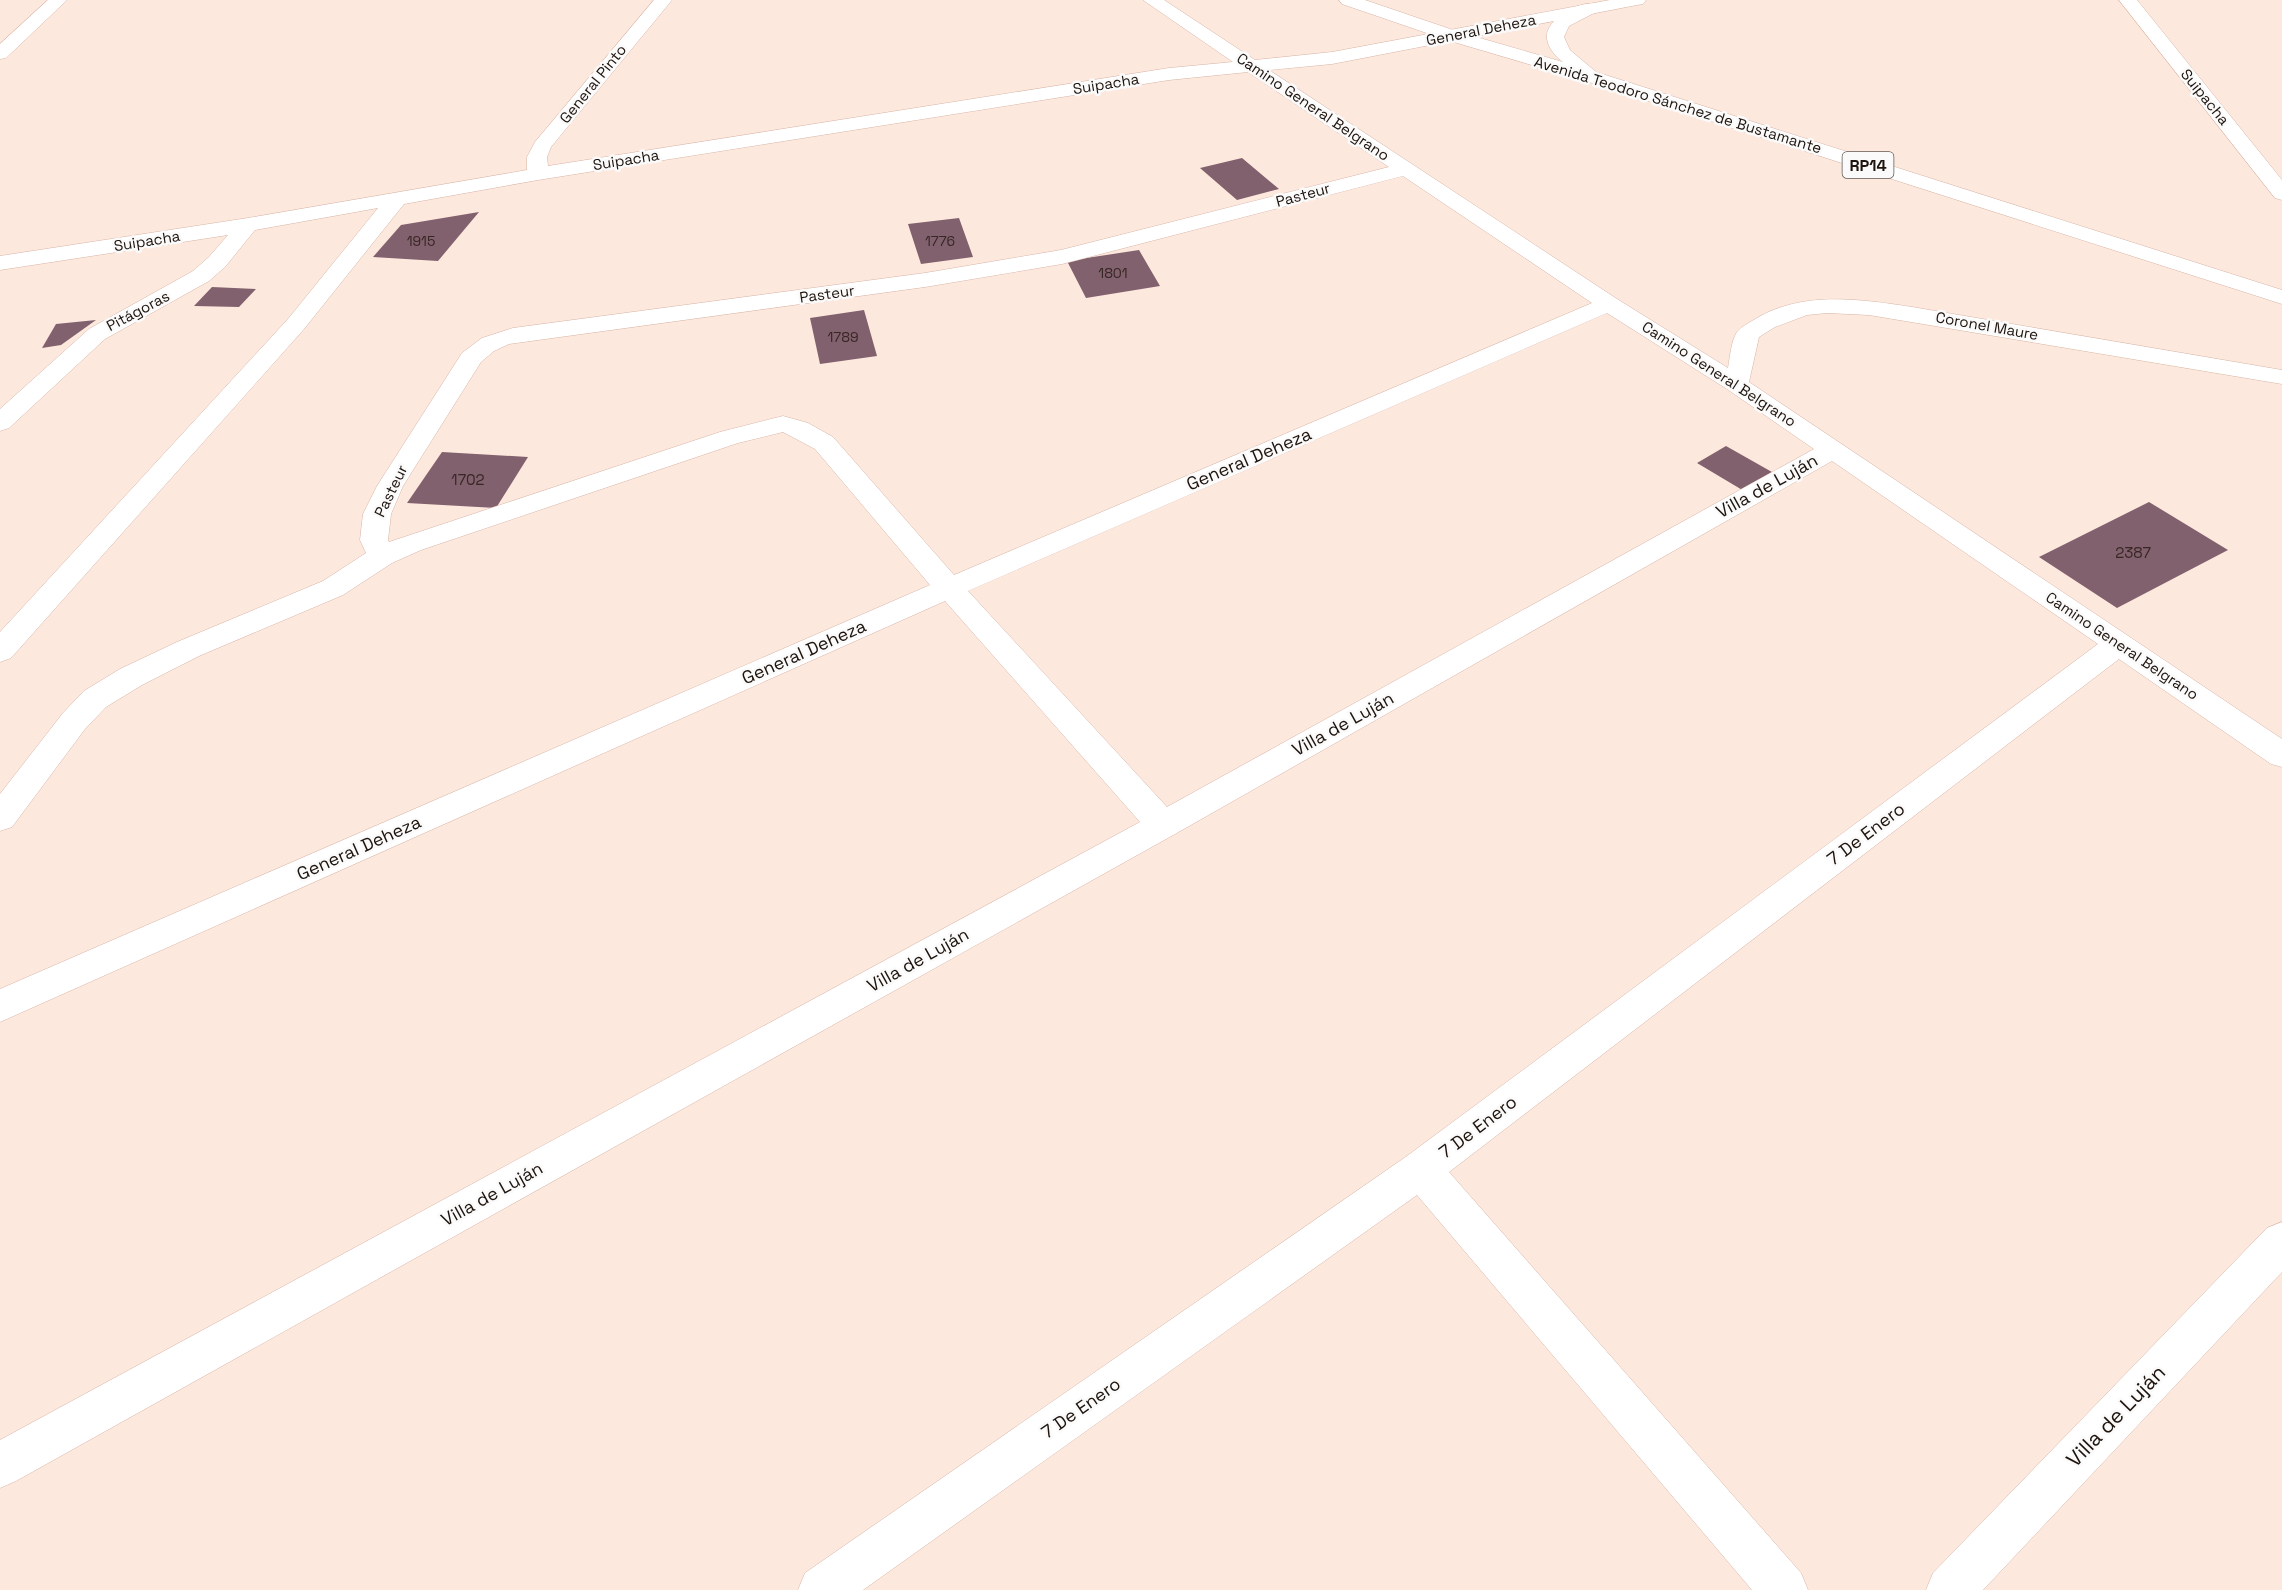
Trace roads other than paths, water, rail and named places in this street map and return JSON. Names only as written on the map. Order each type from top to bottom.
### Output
[{"type":"street","points":[[0,54],[58,0]]},
{"type":"street","name":"General Pinto","points":[[538,174],[537,157],[542,146],[663,0]]},
{"type":"street","name":"Camino General Belgrano","points":[[1152,0],[1609,304],[1737,384],[2282,755]]},
{"type":"street","name":"Avenida Teodoro Sánchez de Bustamante","points":[[1348,0],[1453,36],[1596,78],[2282,297]]},
{"type":"street","name":"General Deheza","points":[[1253,66],[1332,58],[1636,0]]},
{"type":"street","name":"Suipacha","points":[[2127,0],[2282,194]]},
{"type":"street","points":[[1590,8],[1563,20],[1555,34],[1556,46],[1564,56],[1596,78]]},
{"type":"street","points":[[0,36],[21,35]]},
{"type":"street","name":"Suipacha","points":[[0,263],[248,225],[538,174],[1169,74],[1253,66]]},
{"type":"street","name":"Pasteur","points":[[382,556],[374,540],[377,513],[390,486],[471,357],[481,348],[496,340],[513,335],[925,280],[1062,257],[1406,169]]},
{"type":"street","points":[[0,651],[296,324],[398,198]]},
{"type":"street","name":"Pitágoras","points":[[0,423],[97,334],[201,276],[217,262],[248,225]]},
{"type":"street","name":"General Deheza","points":[[0,1006],[949,588],[1609,304]]},
{"type":"street","name":"Coronel Maure","points":[[1737,384],[1748,334],[1774,316],[1792,310],[1831,305],[1868,307],[1912,314],[2282,377]]},
{"type":"street","points":[[0,818],[74,721],[95,699],[131,677],[188,649],[333,588],[382,556],[411,544],[729,437],[783,424],[799,428],[824,443],[949,588],[1163,825]]},
{"type":"street","name":"Villa de Luján","points":[[0,1465],[1163,825],[1833,449]]},
{"type":"street","name":"7 De Enero","points":[[822,1590],[1421,1169],[2119,644]]},
{"type":"street","points":[[1421,1169],[1784,1590]]},
{"type":"street","name":"Villa de Luján","points":[[1950,1590],[2282,1242]]}]
